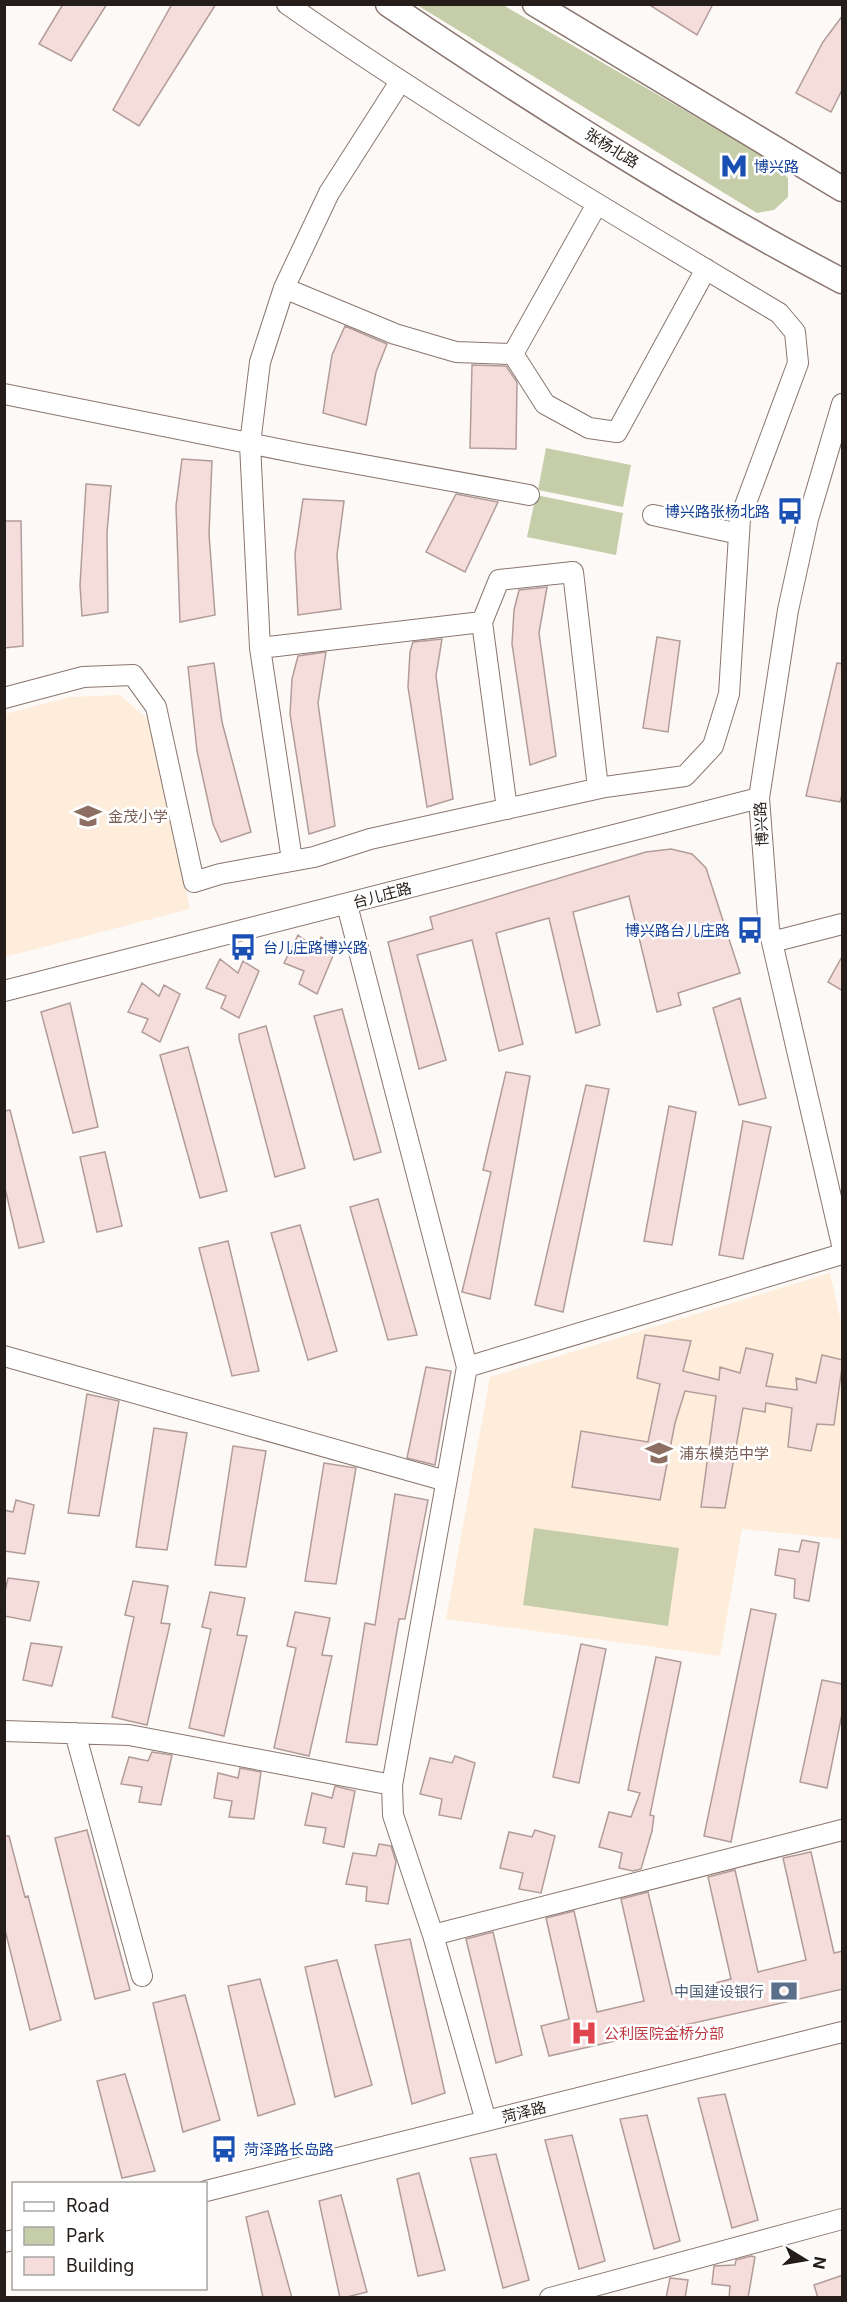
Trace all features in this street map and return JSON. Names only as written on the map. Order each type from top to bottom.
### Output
[{"type":"main road","name":"张杨北路","points":[[388,4],[644,168],[843,281]]},
{"type":"main road","points":[[535,4],[843,189]]},
{"type":"street","points":[[4,698],[83,677],[133,675],[156,707],[194,882],[220,874],[292,860],[370,839],[598,788],[685,776],[713,746],[729,694],[740,519],[798,363],[795,332],[779,313],[400,82],[287,4]]},
{"type":"street","points":[[292,860],[260,648],[250,444],[261,362],[284,288],[329,193],[400,82]]},
{"type":"street","points":[[513,354],[597,204]]},
{"type":"street","points":[[513,354],[545,404],[589,428],[617,432],[706,269]]},
{"type":"street","points":[[284,288],[395,334],[456,352],[513,354]]},
{"type":"street","points":[[4,394],[250,444],[529,495]]},
{"type":"street","name":"博兴路","points":[[843,404],[808,519],[793,587],[759,798],[768,929],[843,1245]]},
{"type":"street","points":[[653,515],[740,534]]},
{"type":"street","points":[[507,809],[482,621],[498,580],[573,572],[598,788]]},
{"type":"street","points":[[260,648],[482,621]]},
{"type":"street","name":"台儿庄路","points":[[4,991],[759,798]]},
{"type":"street","points":[[347,904],[467,1367],[392,1785],[393,1815],[433,1935],[486,2121]]},
{"type":"street","points":[[772,942],[843,924]]},
{"type":"street","points":[[467,1367],[843,1254]]},
{"type":"street","points":[[4,1356],[447,1481]]},
{"type":"street","points":[[4,1731],[129,1736],[392,1785]]},
{"type":"street","points":[[75,1733],[142,1976]]},
{"type":"street","points":[[433,1935],[843,1830]]},
{"type":"street","name":"菏泽路","points":[[207,2191],[843,2032]]},
{"type":"street","points":[[550,2298],[843,2219]]},
{"type":"shaded area","name":"金茂小学","points":[[120,695],[152,723],[190,909],[5,957],[5,714],[70,697]]},
{"type":"shaded area","name":"浦东模范中学","points":[[830,1273],[842,1326],[842,1539],[742,1529],[720,1656],[446,1619],[490,1377]]},
{"type":"green space","points":[[417,5],[503,5],[772,161],[788,178],[788,197],[774,210],[757,213]]},
{"type":"green space","points":[[546,448],[631,465],[623,507],[538,490]]},
{"type":"green space","points":[[536,495],[623,513],[616,555],[527,537]]},
{"type":"green space","points":[[534,1528],[679,1548],[668,1626],[523,1605]]},
{"type":"building","points":[[63,4],[107,4],[71,61],[39,44]]},
{"type":"building","points":[[172,4],[216,4],[139,126],[113,110]]},
{"type":"building","points":[[648,4],[713,4],[697,35]]},
{"type":"building","points":[[843,15],[843,88],[831,112],[796,93],[823,42]]},
{"type":"building","points":[[345,326],[387,344],[376,372],[366,425],[323,413],[332,355]]},
{"type":"building","points":[[472,365],[506,366],[517,382],[516,449],[470,448]]},
{"type":"building","points":[[182,459],[212,461],[209,534],[215,615],[180,622],[176,506]]},
{"type":"building","points":[[86,484],[111,486],[107,533],[108,612],[82,616],[80,585]]},
{"type":"building","points":[[456,494],[498,502],[465,572],[426,552]]},
{"type":"building","points":[[303,499],[344,501],[337,555],[341,609],[298,615],[295,554]]},
{"type":"building","points":[[4,521],[21,521],[23,646],[4,648]]},
{"type":"building","points":[[547,587],[539,633],[556,756],[530,765],[512,644],[514,610],[519,590]]},
{"type":"building","points":[[657,637],[680,641],[668,732],[643,728]]},
{"type":"building","points":[[442,639],[436,676],[453,799],[427,807],[408,687],[410,652],[413,642]]},
{"type":"building","points":[[326,652],[318,703],[335,826],[309,834],[290,714],[292,679],[298,656]]},
{"type":"building","points":[[214,663],[222,722],[251,832],[221,842],[213,824],[197,751],[188,667]]},
{"type":"building","points":[[837,663],[843,664],[843,791],[840,802],[806,796]]},
{"type":"building","points":[[671,849],[692,854],[706,868],[740,973],[678,993],[681,1005],[657,1012],[629,896],[573,912],[600,1025],[576,1033],[549,918],[496,933],[523,1044],[499,1051],[472,940],[417,955],[446,1060],[419,1069],[388,942],[433,929],[430,917],[646,852]]},
{"type":"building","points":[[298,935],[316,948],[321,937],[337,946],[317,994],[299,984],[304,971],[284,963]]},
{"type":"building","points":[[843,955],[843,991],[828,982]]},
{"type":"building","points":[[220,959],[238,973],[243,961],[259,971],[239,1018],[221,1008],[226,996],[206,988]]},
{"type":"building","points":[[142,983],[159,996],[164,985],[180,994],[160,1042],[142,1032],[148,1019],[128,1012]]},
{"type":"building","points":[[740,998],[766,1098],[739,1105],[713,1008]]},
{"type":"building","points":[[70,1003],[98,1127],[73,1133],[41,1012]]},
{"type":"building","points":[[342,1009],[381,1152],[354,1160],[314,1016]]},
{"type":"building","points":[[266,1026],[305,1168],[275,1177],[239,1039],[239,1034]]},
{"type":"building","points":[[188,1047],[227,1191],[200,1198],[160,1055]]},
{"type":"building","points":[[506,1072],[530,1076],[490,1299],[462,1292],[491,1172],[483,1170]]},
{"type":"building","points":[[586,1085],[609,1089],[563,1312],[535,1305]]},
{"type":"building","points":[[669,1106],[696,1112],[672,1245],[644,1241]]},
{"type":"building","points":[[10,1110],[44,1242],[19,1248],[4,1184],[4,1111]]},
{"type":"building","points":[[743,1121],[771,1127],[743,1259],[719,1255]]},
{"type":"building","points":[[105,1152],[122,1226],[97,1232],[80,1157]]},
{"type":"building","points":[[378,1199],[417,1335],[388,1340],[350,1207]]},
{"type":"building","points":[[300,1225],[337,1351],[308,1360],[271,1233]]},
{"type":"building","points":[[228,1241],[259,1371],[232,1376],[199,1248]]},
{"type":"building","points":[[645,1335],[691,1341],[683,1371],[719,1380],[720,1367],[740,1373],[746,1348],[773,1354],[766,1386],[797,1390],[796,1378],[816,1383],[822,1355],[843,1360],[834,1425],[817,1424],[811,1451],[788,1447],[792,1408],[766,1403],[765,1412],[743,1408],[725,1508],[701,1507],[716,1396],[685,1391],[675,1423],[660,1500],[572,1487],[581,1431],[648,1442],[660,1384],[637,1378]]},
{"type":"building","points":[[426,1367],[451,1371],[435,1465],[407,1458]]},
{"type":"building","points":[[87,1394],[119,1401],[99,1516],[68,1513]]},
{"type":"building","points":[[154,1428],[187,1433],[167,1550],[136,1547]]},
{"type":"building","points":[[233,1446],[266,1451],[246,1567],[215,1565]]},
{"type":"building","points":[[324,1463],[356,1468],[336,1584],[305,1581]]},
{"type":"building","points":[[395,1494],[428,1500],[405,1619],[399,1619],[377,1745],[346,1742],[365,1623],[375,1625]]},
{"type":"building","points":[[16,1500],[34,1505],[25,1554],[5,1551],[4,1510],[13,1512]]},
{"type":"building","points":[[802,1540],[819,1543],[809,1601],[794,1598],[795,1579],[775,1575],[779,1549],[799,1552]]},
{"type":"building","points":[[8,1578],[39,1582],[30,1621],[4,1616],[4,1596]]},
{"type":"building","points":[[133,1581],[168,1586],[161,1623],[170,1624],[147,1725],[112,1717],[134,1617],[125,1615]]},
{"type":"building","points":[[210,1592],[245,1598],[237,1635],[247,1636],[224,1736],[189,1728],[211,1629],[202,1627]]},
{"type":"building","points":[[751,1609],[776,1614],[731,1842],[704,1836]]},
{"type":"building","points":[[295,1612],[330,1618],[322,1655],[332,1656],[309,1756],[274,1748],[296,1648],[287,1646]]},
{"type":"building","points":[[31,1643],[62,1647],[52,1686],[23,1680]]},
{"type":"building","points":[[581,1644],[606,1649],[579,1783],[553,1777]]},
{"type":"building","points":[[656,1657],[681,1662],[650,1815],[654,1816],[652,1831],[641,1869],[633,1871],[619,1868],[622,1853],[599,1847],[609,1812],[631,1817],[640,1793],[628,1790]]},
{"type":"building","points":[[822,1680],[843,1684],[843,1709],[827,1788],[800,1782]]},
{"type":"building","points":[[152,1752],[172,1755],[161,1805],[139,1802],[142,1787],[121,1784],[129,1757],[148,1761]]},
{"type":"building","points":[[455,1756],[475,1763],[461,1819],[439,1815],[442,1799],[420,1794],[430,1758],[452,1763]]},
{"type":"building","points":[[240,1768],[261,1772],[254,1819],[229,1817],[232,1801],[214,1798],[218,1773],[238,1778]]},
{"type":"building","points":[[335,1786],[355,1791],[344,1847],[323,1843],[326,1828],[305,1825],[312,1793],[332,1798]]},
{"type":"building","points":[[87,1830],[130,1990],[95,1999],[55,1838]]},
{"type":"building","points":[[535,1830],[555,1836],[541,1893],[519,1889],[523,1873],[500,1868],[509,1832],[532,1837]]},
{"type":"building","points":[[4,1836],[9,1836],[25,1897],[28,1896],[61,2020],[30,2030],[4,1926]]},
{"type":"building","points":[[379,1844],[391,1846],[396,1862],[388,1904],[366,1901],[367,1887],[346,1884],[353,1853],[376,1856]]},
{"type":"building","points":[[811,1852],[834,1953],[843,1951],[843,1989],[549,2056],[541,2026],[569,2019],[546,1918],[574,1911],[597,2012],[644,2001],[621,1899],[648,1892],[672,1994],[731,1979],[708,1877],[735,1870],[758,1972],[806,1960],[783,1858]]},
{"type":"building","points":[[493,1932],[522,2055],[496,2063],[466,1939]]},
{"type":"building","points":[[410,1939],[445,2093],[412,2104],[375,1945]]},
{"type":"building","points":[[337,1960],[372,2085],[335,2097],[305,1967]]},
{"type":"building","points":[[260,1979],[295,2104],[258,2116],[228,1986]]},
{"type":"building","points":[[185,1995],[220,2120],[183,2132],[153,2003]]},
{"type":"building","points":[[125,2074],[155,2171],[122,2178],[97,2081]]},
{"type":"building","points":[[725,2094],[758,2220],[732,2228],[698,2098]]},
{"type":"building","points":[[647,2115],[680,2241],[654,2249],[620,2119]]},
{"type":"building","points":[[572,2135],[605,2261],[579,2269],[545,2140]]},
{"type":"building","points":[[496,2154],[529,2280],[503,2288],[470,2158]]},
{"type":"building","points":[[419,2173],[445,2270],[418,2276],[397,2179]]},
{"type":"building","points":[[341,2195],[367,2292],[343,2298],[340,2298],[319,2201]]},
{"type":"building","points":[[268,2211],[292,2298],[263,2298],[246,2217]]},
{"type":"building","points":[[755,2257],[748,2298],[729,2298],[730,2286],[712,2284],[714,2266],[735,2265],[736,2260]]},
{"type":"building","points":[[843,2275],[843,2298],[818,2298],[814,2285]]},
{"type":"building","points":[[670,2278],[688,2280],[685,2298],[666,2298]]},
{"type":"place","name":"博兴路","points":[[734,166]]},
{"type":"place","name":"博兴路张杨北路","points":[[790,511]]},
{"type":"place","name":"金茂小学","points":[[88,816]]},
{"type":"place","name":"博兴路台儿庄路","points":[[750,930]]},
{"type":"place","name":"台儿庄路博兴路","points":[[243,947]]},
{"type":"place","name":"浦东模范中学","points":[[659,1453]]},
{"type":"place","name":"中国建设银行","points":[[784,1991]]},
{"type":"place","name":"公利医院金桥分部","points":[[584,2033]]},
{"type":"place","name":"菏泽路长岛路","points":[[224,2149]]}]
